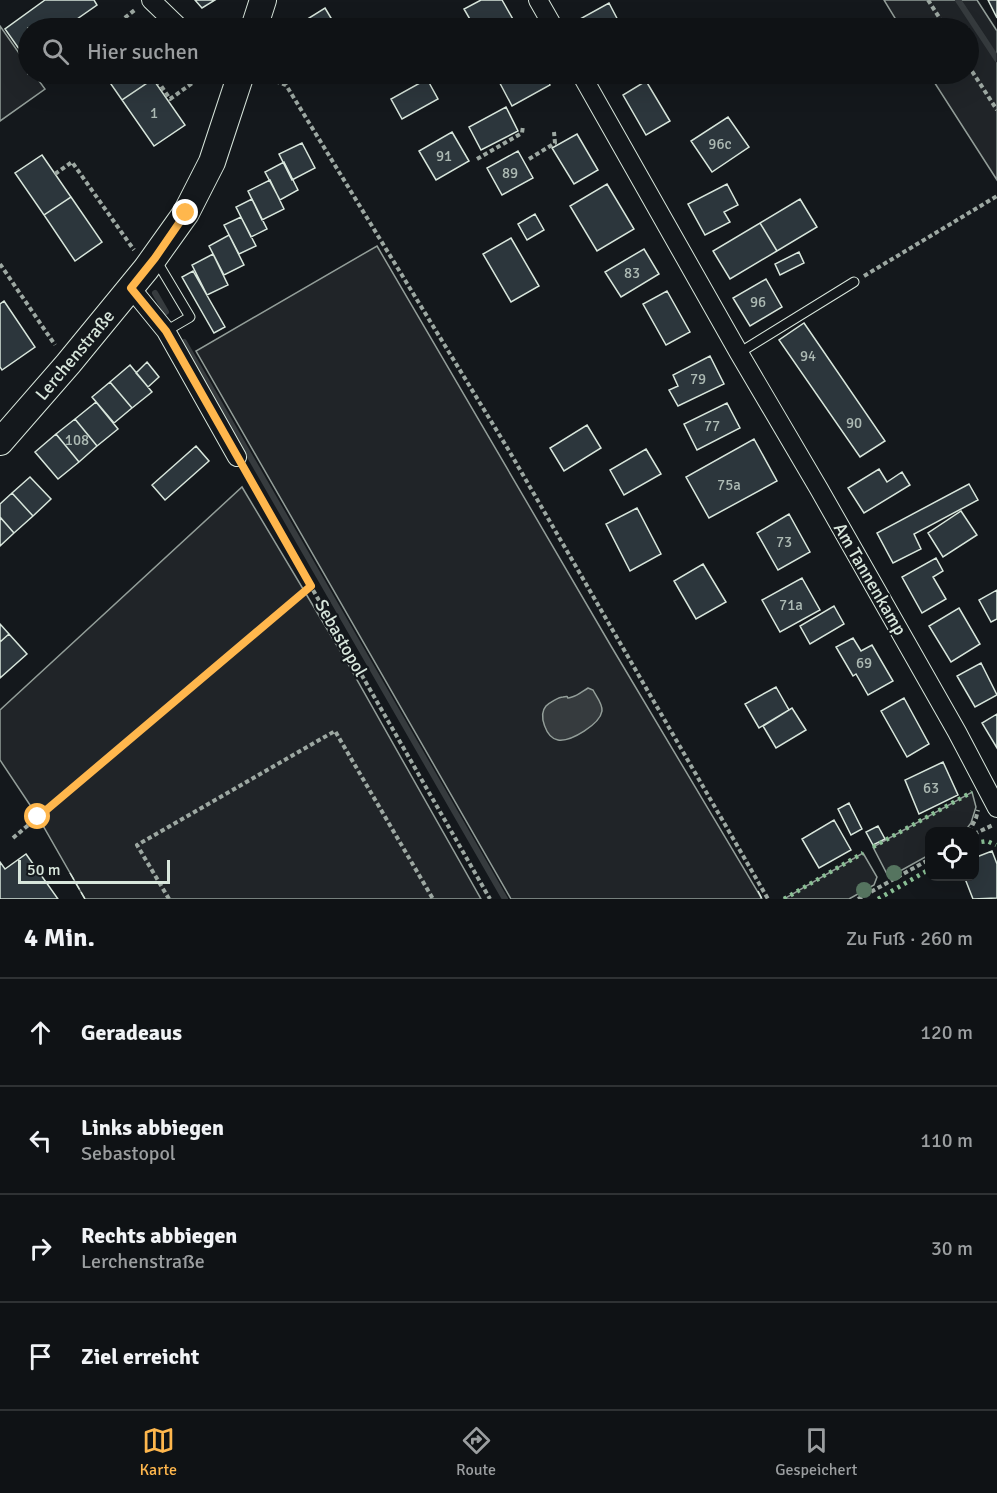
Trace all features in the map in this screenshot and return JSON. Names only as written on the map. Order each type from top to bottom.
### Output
[{"type":"street","points":[[257,18],[263,0]]},
{"type":"street","points":[[538,0],[548,18]]},
{"type":"street","points":[[146,3],[166,18]]},
{"type":"street","name":"Lerchenstraße","points":[[0,442],[144,271],[186,213],[212,162],[238,84]]},
{"type":"street","name":"Am Tannenkamp","points":[[587,84],[739,353],[831,509],[957,732],[997,808]]},
{"type":"street","points":[[144,271],[166,331],[237,457]]},
{"type":"lane","points":[[144,271],[190,317],[166,331]]},
{"type":"lane","points":[[739,353],[854,282]]},
{"type":"path","points":[[928,0],[940,18]]},
{"type":"path","points":[[125,18],[146,3]]},
{"type":"path","points":[[979,81],[997,110]]},
{"type":"path","points":[[160,84],[170,99],[191,84]]},
{"type":"path","points":[[286,84],[508,449],[768,899]]},
{"type":"path","points":[[477,159],[522,133],[523,126]]},
{"type":"path","points":[[530,159],[555,143],[554,132]]},
{"type":"path","points":[[55,174],[72,162],[144,271]]},
{"type":"path","points":[[854,282],[997,196]]},
{"type":"path","points":[[0,264],[68,364]]},
{"type":"path","name":"Sebastopol","points":[[237,457],[490,899]]},
{"type":"path","points":[[13,838],[311,586]]},
{"type":"path","points":[[169,899],[137,845],[335,731],[433,899]]},
{"type":"path","points":[[979,832],[997,823]]},
{"type":"path","points":[[858,899],[925,862]]},
{"type":"shaded area","points":[[884,0],[977,0],[997,31],[997,180],[935,84],[979,84],[979,18],[895,18]]},
{"type":"shaded area","points":[[0,26],[18,52],[18,84],[41,84],[45,89],[0,121]]},
{"type":"shaded area","points":[[377,246],[762,899],[511,899],[196,351]]},
{"type":"shaded area","points":[[242,487],[348,664],[481,899],[85,899],[38,817],[0,760],[0,710]]},
{"type":"shaded area","points":[[588,688],[593,690],[600,703],[602,711],[600,716],[591,726],[577,735],[564,740],[554,738],[544,726],[543,715],[546,706],[559,698],[574,696]]},
{"type":"shaded area","points":[[972,792],[976,807],[968,827],[925,827],[925,857],[893,875],[887,874],[873,847]]},
{"type":"shaded area","points":[[863,853],[877,877],[874,885],[849,899],[784,899]]},
{"type":"building","points":[[45,0],[94,0],[97,5],[78,18],[20,18]]},
{"type":"building","points":[[195,0],[215,0],[202,8]]},
{"type":"building","points":[[481,0],[502,0],[512,18],[469,18],[464,9]]},
{"type":"building","points":[[988,0],[997,0],[997,18]]},
{"type":"building","points":[[609,3],[617,18],[582,18]]},
{"type":"building","points":[[325,8],[331,18],[309,18]]},
{"type":"building","points":[[18,20],[18,47],[5,29]]},
{"type":"building","points":[[111,84],[146,84],[122,100]]},
{"type":"building","points":[[146,84],[156,84],[185,125],[154,146],[122,100]]},
{"type":"building","points":[[418,84],[430,84],[438,99],[402,119],[391,99]]},
{"type":"building","points":[[500,84],[549,84],[550,85],[512,106]]},
{"type":"building","points":[[641,84],[648,84],[670,121],[646,135],[623,95]]},
{"type":"building","points":[[506,107],[518,131],[481,150],[469,127]]},
{"type":"building","points":[[728,117],[749,147],[712,172],[691,141]]},
{"type":"building","points":[[452,132],[469,161],[436,180],[419,151]]},
{"type":"building","points":[[577,134],[598,170],[574,184],[552,148]]},
{"type":"building","points":[[302,143],[315,168],[292,180],[279,154]]},
{"type":"building","points":[[518,151],[533,178],[502,195],[487,168]]},
{"type":"building","points":[[42,155],[71,197],[44,215],[15,173]]},
{"type":"building","points":[[284,162],[298,190],[280,200],[265,172]]},
{"type":"building","points":[[270,180],[284,209],[262,220],[248,191]]},
{"type":"building","points":[[607,184],[634,229],[597,251],[570,206]]},
{"type":"building","points":[[727,184],[738,205],[724,212],[730,222],[705,235],[688,204]]},
{"type":"building","points":[[71,197],[102,242],[75,261],[44,215]]},
{"type":"building","points":[[252,199],[267,229],[251,237],[236,207]]},
{"type":"building","points":[[800,199],[817,227],[777,251],[760,223]]},
{"type":"building","points":[[535,214],[544,230],[527,240],[518,224]]},
{"type":"building","points":[[241,217],[256,246],[239,254],[224,225]]},
{"type":"building","points":[[760,223],[777,251],[730,279],[713,251]]},
{"type":"building","points":[[229,235],[244,265],[224,275],[209,246]]},
{"type":"building","points":[[511,238],[539,286],[511,302],[483,254]]},
{"type":"building","points":[[644,249],[659,274],[621,297],[605,272]]},
{"type":"building","points":[[799,252],[804,263],[780,275],[775,264]]},
{"type":"building","points":[[213,254],[228,285],[207,295],[192,265]]},
{"type":"building","points":[[193,271],[225,327],[214,333],[182,277]]},
{"type":"building","points":[[766,279],[782,307],[750,326],[733,298]]},
{"type":"building","points":[[667,291],[690,332],[666,345],[643,304]]},
{"type":"building","points":[[4,301],[35,347],[2,370],[0,367],[0,304]]},
{"type":"building","points":[[804,323],[885,441],[860,457],[779,340]]},
{"type":"building","points":[[710,356],[724,384],[678,406],[669,390],[678,386],[673,375]]},
{"type":"building","points":[[147,362],[159,377],[148,387],[136,373]]},
{"type":"building","points":[[130,365],[152,392],[132,408],[110,382]]},
{"type":"building","points":[[110,382],[132,408],[114,423],[92,397]]},
{"type":"building","points":[[96,402],[118,429],[97,446],[75,419]]},
{"type":"building","points":[[727,403],[740,428],[697,450],[684,424]]},
{"type":"building","points":[[75,419],[97,446],[79,462],[56,434]]},
{"type":"building","points":[[587,425],[601,448],[564,471],[550,448]]},
{"type":"building","points":[[56,434],[79,462],[58,479],[35,452]]},
{"type":"building","points":[[754,439],[777,481],[709,518],[686,477]]},
{"type":"building","points":[[196,446],[209,461],[165,500],[152,485]]},
{"type":"building","points":[[646,449],[661,474],[624,495],[610,470]]},
{"type":"building","points":[[879,469],[887,482],[902,472],[910,485],[864,513],[848,488]]},
{"type":"building","points":[[30,477],[51,499],[33,516],[12,493]]},
{"type":"building","points":[[969,484],[978,500],[914,534],[921,549],[893,563],[877,533]]},
{"type":"building","points":[[12,493],[33,516],[14,533],[0,517],[0,504]]},
{"type":"building","points":[[637,508],[661,554],[630,571],[606,524]]},
{"type":"building","points":[[961,511],[977,535],[943,557],[928,533]]},
{"type":"building","points":[[789,514],[810,552],[778,570],[757,533]]},
{"type":"building","points":[[0,517],[14,533],[0,546]]},
{"type":"building","points":[[936,558],[943,571],[933,577],[946,599],[922,613],[902,577]]},
{"type":"building","points":[[703,564],[726,602],[696,619],[674,581]]},
{"type":"building","points":[[802,578],[820,610],[780,632],[762,600]]},
{"type":"building","points":[[997,590],[997,619],[991,622],[979,600]]},
{"type":"building","points":[[834,606],[844,624],[810,644],[800,626]]},
{"type":"building","points":[[959,608],[980,644],[951,662],[929,626]]},
{"type":"building","points":[[0,624],[9,634],[0,642]]},
{"type":"building","points":[[9,634],[27,654],[0,678],[0,642]]},
{"type":"building","points":[[853,638],[861,651],[872,645],[893,681],[868,695],[856,674],[853,676],[836,647]]},
{"type":"building","points":[[981,663],[997,695],[975,707],[957,676]]},
{"type":"building","points":[[776,687],[789,710],[759,728],[745,704]]},
{"type":"building","points":[[904,698],[929,744],[907,757],[881,711]]},
{"type":"building","points":[[792,708],[806,730],[776,748],[763,726]]},
{"type":"building","points":[[997,714],[997,748],[982,723]]},
{"type":"building","points":[[943,762],[958,795],[919,814],[905,780]]},
{"type":"building","points":[[849,803],[862,829],[851,835],[838,809]]},
{"type":"building","points":[[834,820],[851,850],[819,868],[802,839]]},
{"type":"building","points":[[878,826],[885,839],[873,845],[866,832]]},
{"type":"building","points":[[992,851],[997,864],[997,898],[973,899],[966,881],[979,881],[979,856]]},
{"type":"building","points":[[26,854],[58,899],[0,899],[0,862],[5,869]]},
{"type":"waterway","points":[[958,0],[970,18]]},
{"type":"waterway","points":[[979,32],[997,59]]},
{"type":"waterway","points":[[155,293],[166,312]]},
{"type":"waterway","points":[[184,342],[505,899]]},
{"type":"hedge","points":[[873,847],[972,792]]},
{"type":"hedge","points":[[979,842],[987,841],[996,845]]},
{"type":"hedge","points":[[784,899],[863,853]]},
{"type":"hedge","points":[[878,899],[925,872]]},
{"type":"fence","points":[[70,873],[85,899]]},
{"type":"fence","points":[[758,891],[762,899]]},
{"type":"route","points":[[38,817],[311,586],[166,331],[131,288],[186,213]]}]
